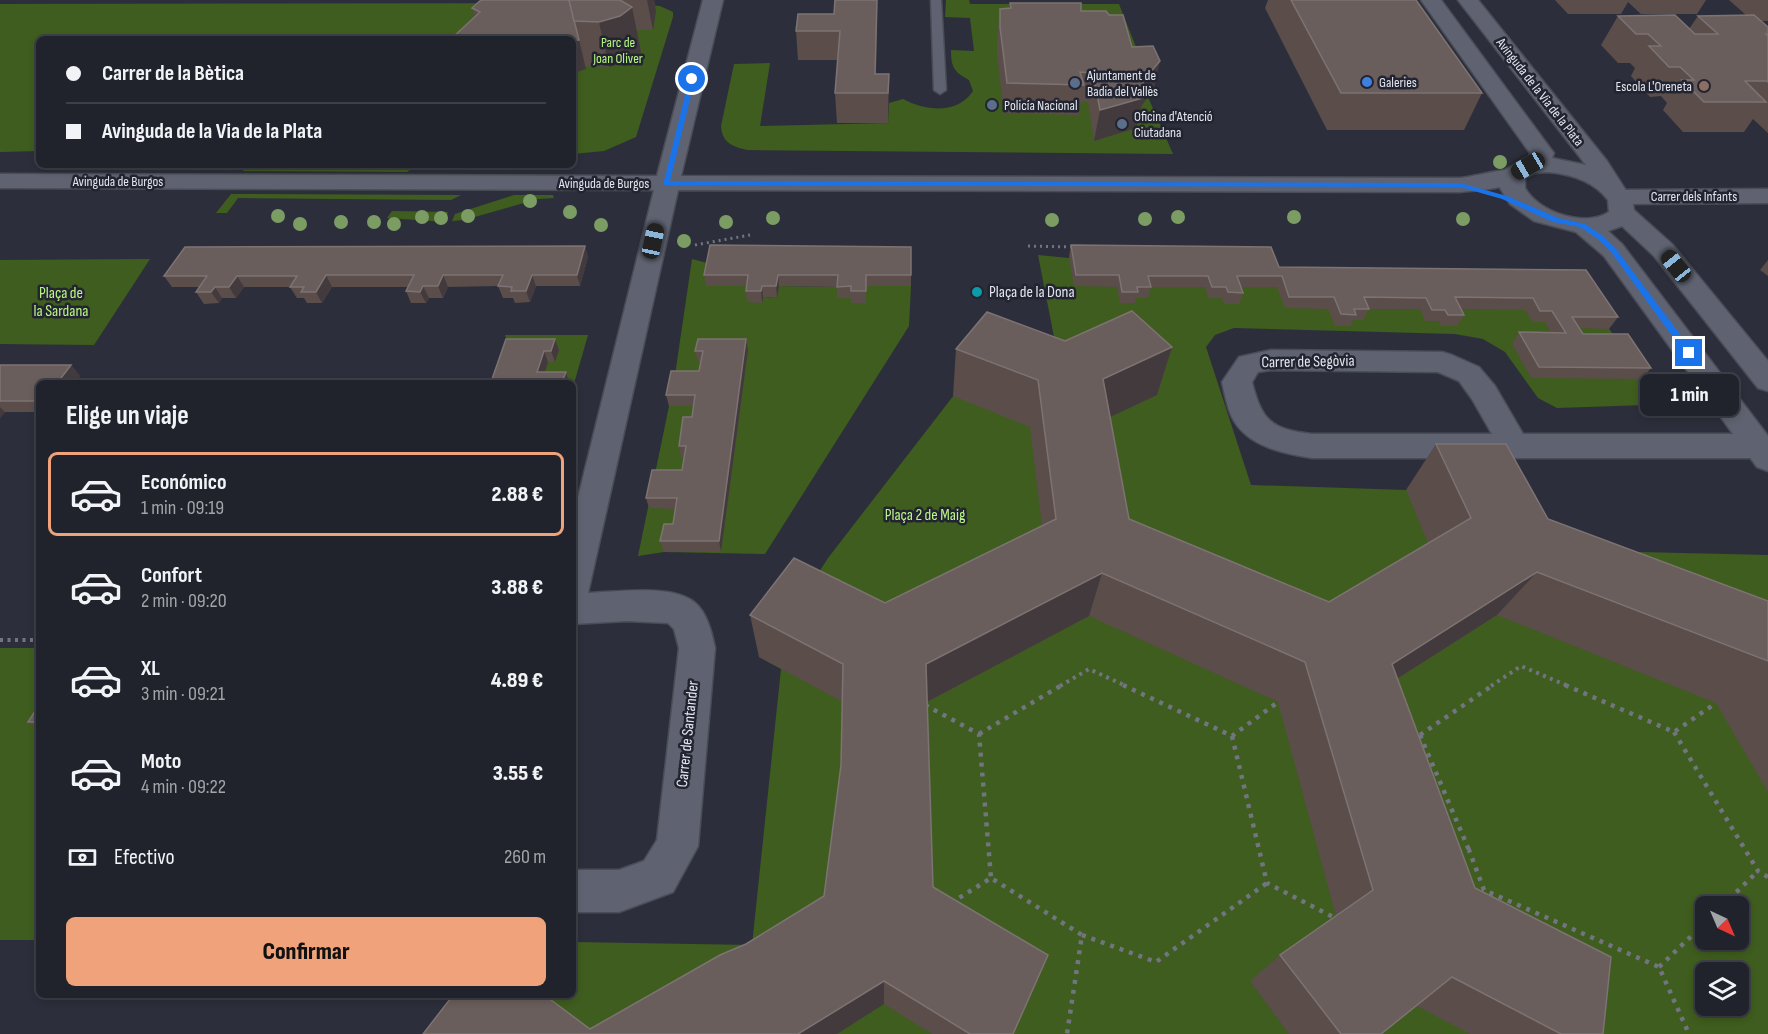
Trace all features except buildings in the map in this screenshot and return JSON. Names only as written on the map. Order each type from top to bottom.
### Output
[{"type":"street","points":[[576,576],[638,318],[665,183],[713,0]]},
{"type":"street","name":"Avinguda de la Via de la Plata","points":[[1431,0],[1537,143],[1542,153],[1540,160],[1520,171]]},
{"type":"street","name":"Avinguda de la Via de la Plata","points":[[1468,0],[1599,166],[1617,198],[1664,250],[1768,381]]},
{"type":"street","name":"Avinguda de Burgos","points":[[0,181],[1460,185],[1498,180],[1544,164],[1582,171],[1617,198]]},
{"type":"street","points":[[1520,171],[1510,184],[1514,194],[1529,208]]},
{"type":"street","name":"Avinguda de Burgos","points":[[1460,185],[1484,190],[1556,220],[1583,225]]},
{"type":"street","name":"Carrer dels Infants","points":[[1617,198],[1768,196]]},
{"type":"street","points":[[1583,225],[1601,225],[1615,220],[1617,198]]},
{"type":"street","points":[[1583,225],[1613,250],[1763,452]]},
{"type":"street","name":"Carrer de Segòvia","points":[[1513,445],[1484,393],[1469,374],[1442,362],[1271,360],[1249,364],[1237,382],[1244,411],[1262,431],[1282,442],[1312,446],[1513,445],[1763,452]]},
{"type":"street","name":"Carrer de Santander","points":[[576,609],[653,607],[678,610],[690,622],[698,648],[677,846],[658,877],[619,891],[576,891]]},
{"type":"lane","points":[[936,0],[940,90]]},
{"type":"path","points":[[695,245],[750,235]]},
{"type":"path","points":[[1028,246],[1082,248]]},
{"type":"path","points":[[0,640],[36,640]]},
{"type":"path","points":[[1420,735],[1521,666],[1674,732],[1758,871],[1768,877]]},
{"type":"path","points":[[979,734],[1089,669],[1232,736]]},
{"type":"path","points":[[1232,736],[1278,702]]},
{"type":"path","points":[[1674,732],[1716,703]]},
{"type":"path","points":[[923,704],[979,734]]},
{"type":"path","points":[[1410,730],[1420,735],[1484,890],[1659,967],[1689,1034]]},
{"type":"path","points":[[979,734],[991,878]]},
{"type":"path","points":[[1232,736],[1267,883],[1337,919]]},
{"type":"path","points":[[1445,853],[1469,850]]},
{"type":"path","points":[[1732,896],[1758,871]]},
{"type":"path","points":[[991,878],[1082,935],[1156,962],[1267,883]]},
{"type":"path","points":[[947,905],[991,878]]},
{"type":"path","points":[[1659,967],[1695,933]]},
{"type":"path","points":[[1067,1034],[1082,935]]},
{"type":"green space","points":[[946,0],[969,0],[970,4],[1119,4],[1153,90],[1148,97],[1173,154],[748,150],[733,146],[726,140],[721,126],[734,64],[770,63],[760,126],[888,123],[889,103],[903,99],[931,108],[959,104],[973,91],[969,80],[954,68],[951,50],[974,51],[970,18],[945,17]]},
{"type":"green space","name":"Parc de Joan Oliver","points":[[628,3],[660,6],[673,12],[673,17],[636,137],[604,151],[576,154],[576,36],[36,36],[36,151],[0,152],[0,4]]},
{"type":"green space","points":[[245,168],[253,168],[252,170],[410,170],[407,172],[243,171]]},
{"type":"green space","points":[[231,194],[461,195],[451,200],[238,198],[227,213],[216,213]]},
{"type":"green space","points":[[514,195],[553,195],[554,198],[538,199],[464,220],[452,221],[455,214]]},
{"type":"green space","points":[[392,211],[448,212],[445,222],[387,218]]},
{"type":"green space","name":"Plaça 2 de Maig","points":[[1038,255],[1275,278],[1578,281],[1642,379],[1660,385],[1658,398],[1646,405],[1557,408],[1538,398],[1505,352],[1483,339],[1455,334],[1234,328],[1215,335],[1206,347],[1251,485],[1406,490],[1554,550],[1768,555],[1768,1034],[442,1034],[450,998],[576,998],[576,942],[752,945],[781,669],[759,657],[800,602],[828,558],[995,342],[1055,342]]},
{"type":"green space","name":"Plaça de la Sardana","points":[[150,259],[94,345],[0,344],[0,260]]},
{"type":"green space","points":[[692,259],[711,264],[707,286],[750,286],[748,302],[762,302],[763,297],[777,298],[779,286],[838,287],[851,298],[851,303],[866,303],[866,286],[911,286],[909,326],[765,554],[664,552],[638,556],[674,382]]},
{"type":"green space","points":[[505,335],[588,335],[575,380],[501,380],[511,350]]},
{"type":"green space","points":[[0,648],[36,648],[36,940],[0,940]]},
{"type":"place","name":"Galeries","points":[[1367,82]]},
{"type":"place","name":"Ajuntament de Badia del Vallès","points":[[1075,83]]},
{"type":"place","name":"Escola L'Oreneta","points":[[1704,86]]},
{"type":"place","name":"Policía Nacional","points":[[992,105]]},
{"type":"place","name":"Oficina d'Atenció Ciutadana","points":[[1122,124]]},
{"type":"place","name":"Plaça de la Dona","points":[[977,292]]},
{"type":"route","points":[[692,79],[665,183],[1460,185],[1505,197],[1556,220],[1583,225],[1601,238],[1613,250],[1689,353]]}]
